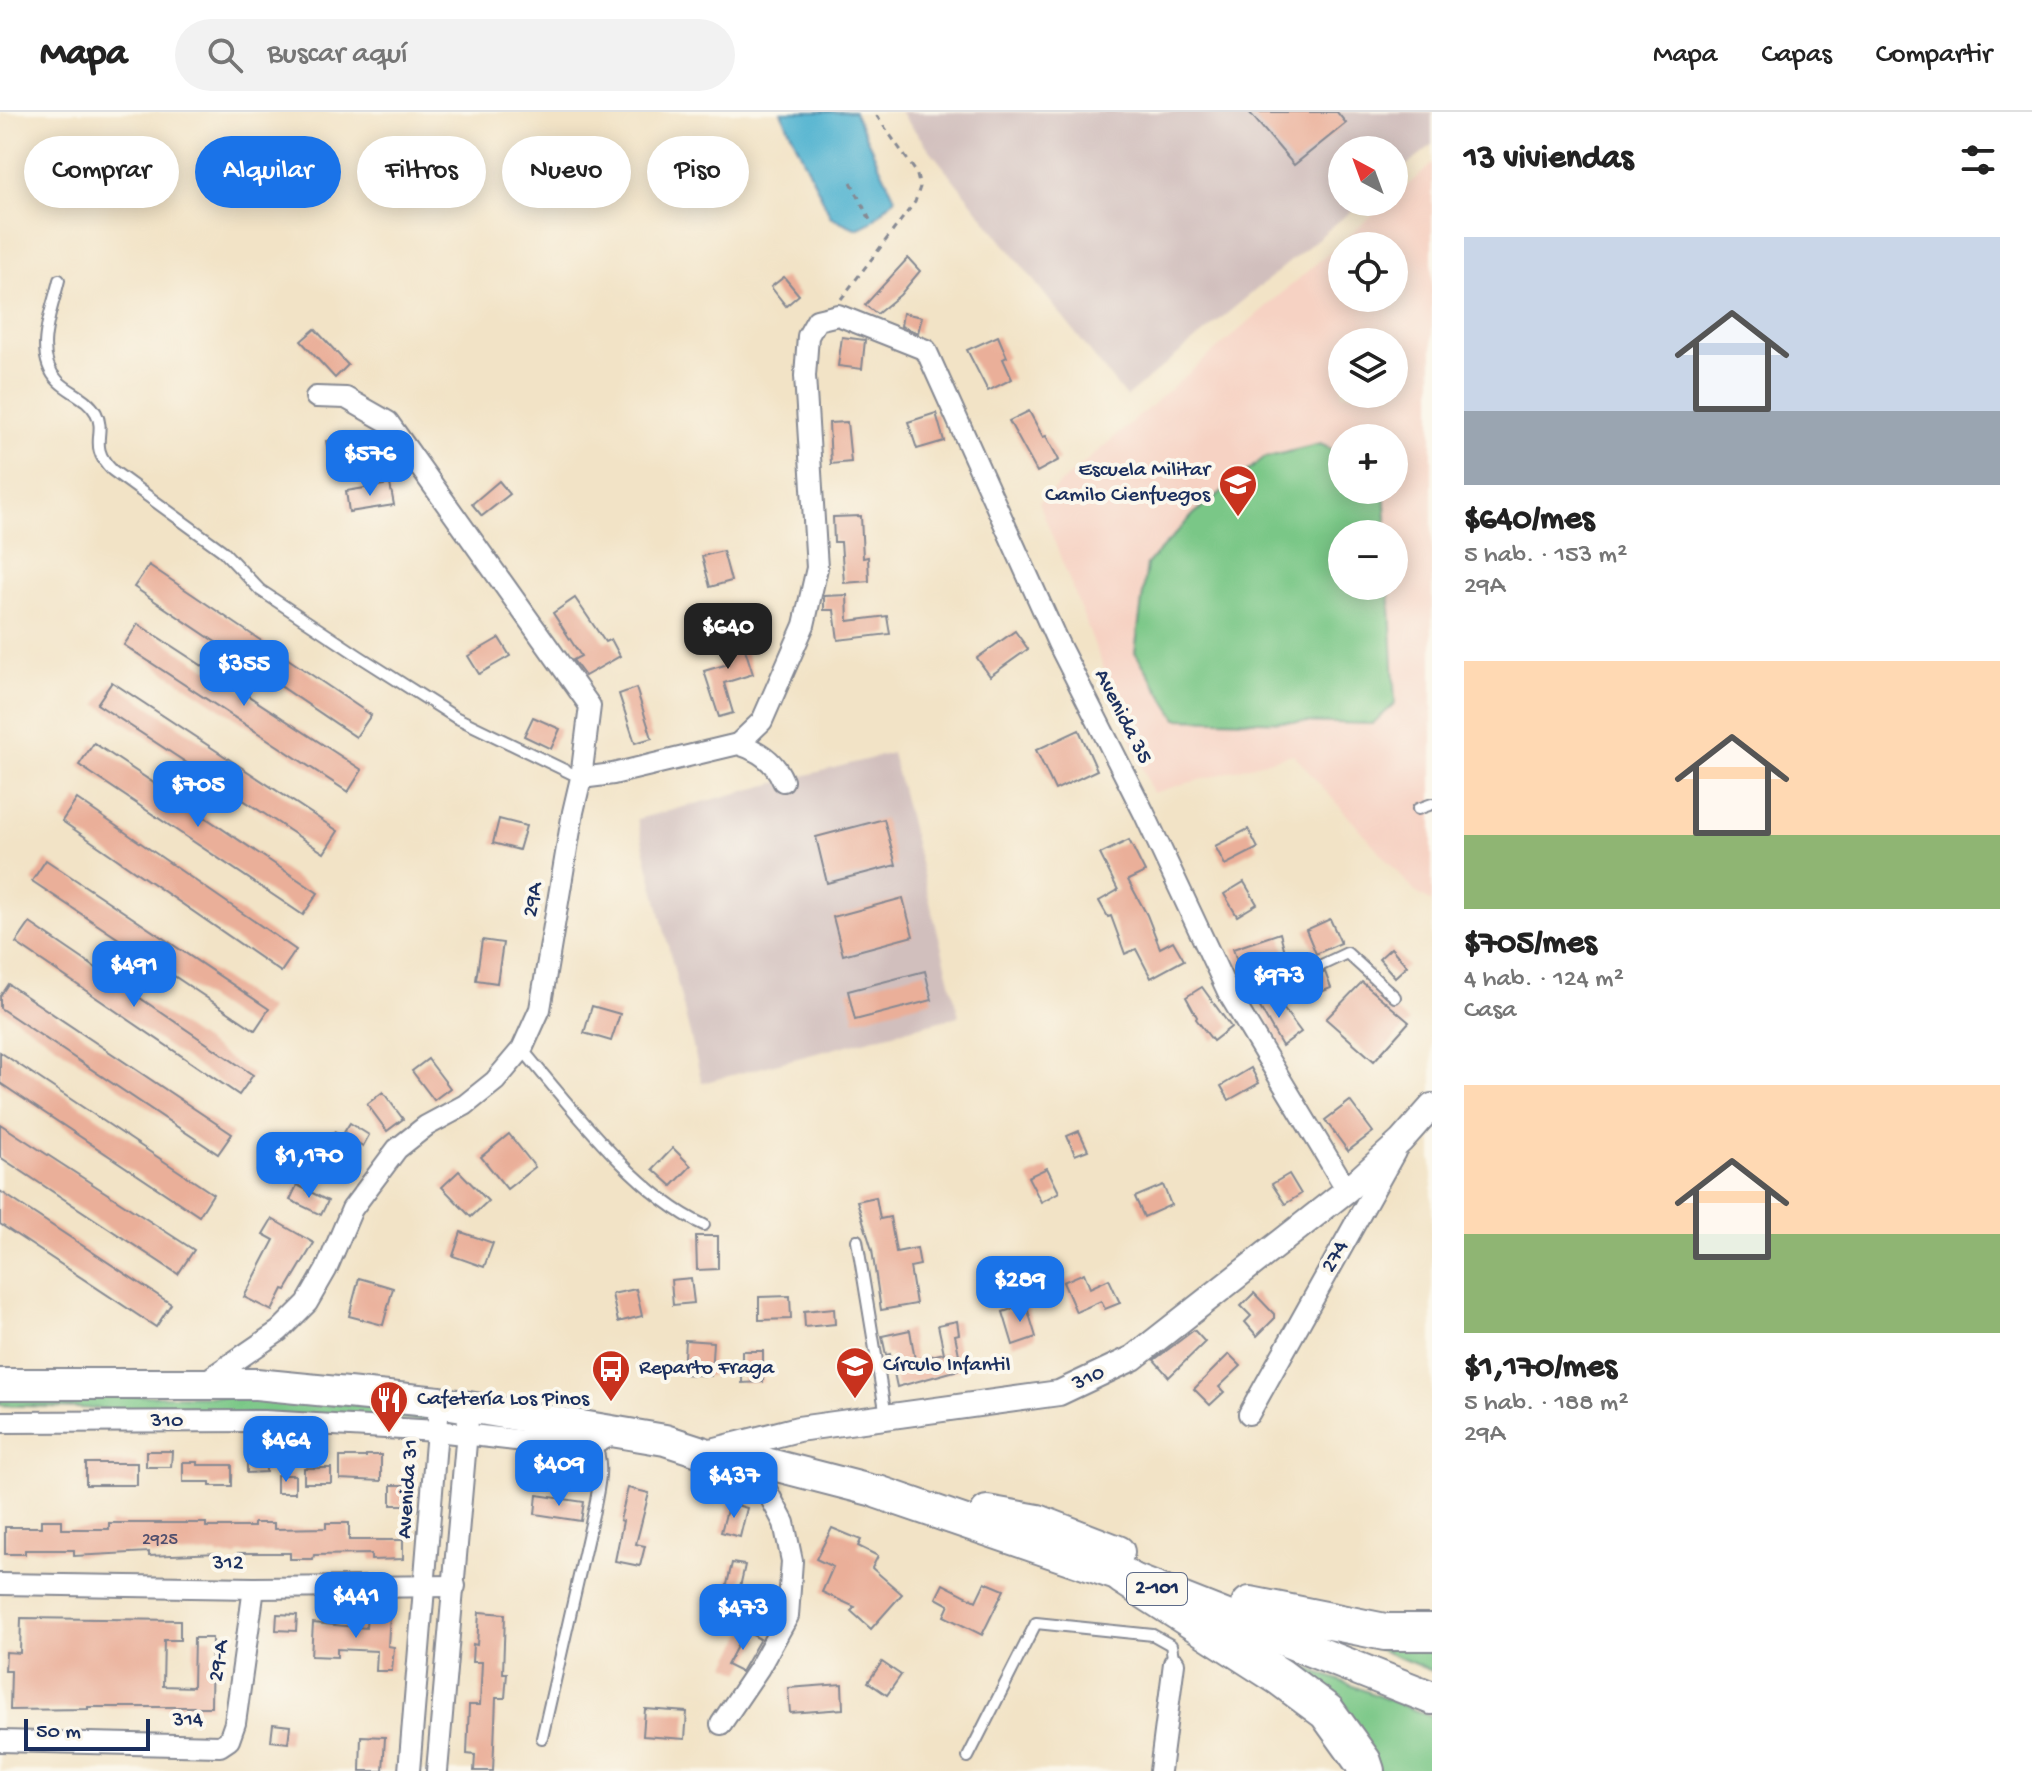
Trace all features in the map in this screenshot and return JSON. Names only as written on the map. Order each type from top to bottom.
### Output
[{"type":"highway","name":"2-101","points":[[878,1492],[1123,1576],[1432,1698]]},
{"type":"highway","name":"2-101","points":[[878,1492],[1038,1521],[1432,1678]]},
{"type":"highway","points":[[1123,1576],[1280,1677],[1327,1712],[1363,1762],[1366,1771]]},
{"type":"highway","points":[[1250,1605],[1385,1632],[1432,1632]]},
{"type":"main road","name":"2-101","points":[[0,1384],[256,1384],[438,1416],[605,1437],[665,1440],[705,1453],[750,1459],[878,1492]]},
{"type":"street","name":"Avenida 35","points":[[827,318],[838,315],[926,350],[1058,643],[1237,1005],[1347,1190]]},
{"type":"street","points":[[581,778],[613,774],[738,744],[762,721],[804,625],[817,568],[805,376],[808,336],[817,320],[827,318]]},
{"type":"street","name":"29A","points":[[199,1386],[279,1331],[307,1303],[326,1270],[352,1209],[397,1149],[495,1081],[522,1049],[540,1009],[570,826],[581,778],[590,706],[388,422],[346,398],[316,397]]},
{"type":"street","points":[[738,744],[751,748],[777,766],[783,781]]},
{"type":"street","name":"274","points":[[1249,1414],[1401,1141],[1432,1106]]},
{"type":"street","name":"310","points":[[705,1453],[798,1429],[1059,1393],[1133,1358],[1347,1190],[1401,1141]]},
{"type":"street","name":"310","points":[[0,1422],[264,1421],[438,1416]]},
{"type":"street","name":"Avenida 31","points":[[409,1771],[438,1416]]},
{"type":"street","points":[[437,1771],[468,1420]]},
{"type":"street","points":[[721,1724],[759,1668],[788,1616],[792,1561],[784,1523],[750,1459]]},
{"type":"street","name":"312","points":[[0,1584],[254,1588],[455,1586]]},
{"type":"street","name":"29-A","points":[[229,1740],[235,1723],[254,1588]]},
{"type":"street","points":[[1160,1771],[1174,1663]]},
{"type":"street","name":"314","points":[[0,1741],[220,1746],[229,1740]]},
{"type":"lane","points":[[59,280],[44,347],[49,367],[58,381],[87,401],[96,414],[99,423],[98,451],[112,470],[223,551],[260,590],[287,609],[455,717],[581,778]]},
{"type":"lane","points":[[1418,809],[1432,804]]},
{"type":"lane","points":[[1237,1005],[1347,953],[1395,997]]},
{"type":"lane","points":[[522,1049],[638,1179],[670,1208],[704,1225]]},
{"type":"lane","points":[[857,1240],[886,1418]]},
{"type":"lane","points":[[542,1738],[595,1506],[601,1469],[599,1451],[605,1437]]},
{"type":"lane","points":[[968,1757],[1036,1623],[1153,1635],[1171,1645],[1174,1663]]},
{"type":"path","points":[[827,318],[915,202],[920,187],[916,172],[874,112]]},
{"type":"path","points":[[851,182],[871,222]]},
{"type":"shaded area","points":[[900,112],[1432,112],[1432,145],[1408,165],[1408,136],[1328,136],[1328,216],[1345,216],[1126,397]]},
{"type":"shaded area","name":"Escuela Militar Camilo Cienfuegos","points":[[1432,164],[1432,902],[1415,892],[1293,754],[1152,793],[1039,502],[1328,254],[1328,312],[1408,312],[1408,232],[1353,232],[1372,216],[1408,216],[1408,185]]},
{"type":"shaded area","points":[[892,753],[959,1016],[702,1083],[637,819]]},
{"type":"green space","points":[[1320,444],[1328,448],[1328,504],[1385,504],[1386,520],[1328,520],[1328,600],[1390,600],[1395,704],[1372,724],[1177,719],[1135,652],[1147,564],[1194,514],[1264,458]]},
{"type":"green space","points":[[0,1394],[265,1397],[427,1409],[428,1418],[424,1421],[0,1405]]},
{"type":"green space","points":[[1432,1638],[1432,1671],[1354,1639]]},
{"type":"green space","points":[[1244,1643],[1432,1717],[1432,1771],[1374,1771]]},
{"type":"water","points":[[781,112],[854,112],[895,198],[871,222],[857,229],[831,217]]},
{"type":"building","points":[[1249,112],[1337,112],[1346,123],[1294,165]]},
{"type":"building","points":[[908,258],[920,271],[900,295],[877,314],[865,305]]},
{"type":"building","points":[[784,277],[799,295],[786,306],[771,287]]},
{"type":"building","points":[[903,313],[922,317],[918,333],[901,326]]},
{"type":"building","points":[[315,329],[348,365],[335,378],[301,341]]},
{"type":"building","points":[[998,336],[1012,379],[988,391],[967,350]]},
{"type":"building","points":[[842,337],[865,340],[862,369],[838,366]]},
{"type":"building","points":[[1029,411],[1059,460],[1037,472],[1009,421]]},
{"type":"building","points":[[936,413],[944,441],[917,449],[908,422]]},
{"type":"building","points":[[847,422],[851,462],[831,464],[829,423]]},
{"type":"building","points":[[351,437],[354,452],[329,456],[326,441]]},
{"type":"building","points":[[499,481],[510,494],[482,516],[472,504]]},
{"type":"building","points":[[390,484],[394,505],[349,512],[346,491]]},
{"type":"building","points":[[861,516],[863,558],[868,557],[869,581],[844,583],[841,542],[834,542],[833,517]]},
{"type":"building","points":[[723,551],[731,581],[710,587],[702,556]]},
{"type":"building","points":[[149,565],[371,715],[356,737],[134,587]]},
{"type":"building","points":[[847,595],[848,621],[887,616],[890,634],[838,640],[834,610],[824,610],[824,596]]},
{"type":"building","points":[[575,598],[605,642],[611,639],[620,656],[585,676],[573,660],[581,656],[553,613]]},
{"type":"building","points":[[138,624],[362,770],[348,792],[124,645]]},
{"type":"building","points":[[739,630],[753,674],[724,683],[733,713],[719,717],[704,671],[728,664],[719,637]]},
{"type":"building","points":[[1015,631],[1028,649],[990,676],[977,658]]},
{"type":"building","points":[[499,638],[510,656],[479,674],[468,656]]},
{"type":"building","points":[[112,682],[338,831],[324,853],[97,704]]},
{"type":"building","points":[[636,688],[652,738],[635,743],[619,694]]},
{"type":"building","points":[[533,717],[560,729],[551,749],[524,736]]},
{"type":"building","points":[[1079,730],[1097,770],[1055,790],[1036,750]]},
{"type":"building","points":[[94,743],[318,893],[303,915],[79,765]]},
{"type":"building","points":[[77,799],[296,950],[281,972],[62,821]]},
{"type":"building","points":[[499,819],[526,826],[519,850],[493,843]]},
{"type":"building","points":[[884,819],[896,865],[827,883],[816,837]]},
{"type":"building","points":[[1248,829],[1258,848],[1225,865],[1215,846]]},
{"type":"building","points":[[1129,840],[1145,872],[1128,880],[1160,948],[1173,941],[1184,960],[1151,978],[1136,949],[1125,954],[1111,916],[1108,917],[1099,901],[1118,890],[1100,854]]},
{"type":"building","points":[[46,860],[269,1009],[255,1030],[32,881]]},
{"type":"building","points":[[1244,882],[1257,904],[1237,916],[1224,894]]},
{"type":"building","points":[[903,898],[913,936],[843,955],[833,917]]},
{"type":"building","points":[[1330,919],[1341,943],[1316,954],[1306,930]]},
{"type":"building","points":[[30,923],[253,1075],[239,1095],[16,943]]},
{"type":"building","points":[[1280,933],[1288,963],[1268,970],[1251,955],[1239,967],[1233,949]]},
{"type":"building","points":[[482,940],[503,943],[497,983],[476,980]]},
{"type":"building","points":[[1391,948],[1407,966],[1395,977],[1379,959]]},
{"type":"building","points":[[925,971],[932,1000],[855,1020],[848,991]]},
{"type":"building","points":[[1325,972],[1331,988],[1311,996],[1305,982]]},
{"type":"building","points":[[1362,982],[1409,1022],[1374,1061],[1326,1019]]},
{"type":"building","points":[[8,984],[232,1134],[218,1154],[0,1008],[0,996]]},
{"type":"building","points":[[1202,987],[1231,1027],[1213,1041],[1196,1019],[1186,997]]},
{"type":"building","points":[[1274,996],[1301,1032],[1282,1046],[1258,1004]]},
{"type":"building","points":[[592,1006],[620,1014],[611,1041],[584,1033]]},
{"type":"building","points":[[0,1052],[213,1194],[199,1216],[0,1083]]},
{"type":"building","points":[[428,1059],[450,1088],[434,1100],[412,1071]]},
{"type":"building","points":[[1251,1068],[1259,1083],[1229,1100],[1221,1086]]},
{"type":"building","points":[[383,1092],[403,1119],[387,1131],[367,1104]]},
{"type":"building","points":[[1350,1101],[1373,1132],[1348,1151],[1325,1120]]},
{"type":"building","points":[[350,1123],[369,1135],[363,1146],[343,1134]]},
{"type":"building","points":[[0,1124],[194,1250],[178,1274],[0,1157]]},
{"type":"building","points":[[1079,1131],[1088,1150],[1075,1155],[1067,1136]]},
{"type":"building","points":[[334,1132],[350,1140],[334,1171],[310,1158],[317,1145],[325,1149]]},
{"type":"building","points":[[509,1134],[535,1167],[507,1189],[481,1157]]},
{"type":"building","points":[[673,1148],[691,1166],[672,1186],[653,1169]]},
{"type":"building","points":[[1047,1168],[1059,1192],[1041,1202],[1028,1177]]},
{"type":"building","points":[[459,1171],[488,1201],[471,1217],[442,1187]]},
{"type":"building","points":[[1289,1174],[1301,1194],[1285,1204],[1272,1184]]},
{"type":"building","points":[[297,1185],[328,1201],[321,1215],[290,1200]]},
{"type":"building","points":[[1163,1185],[1171,1205],[1144,1217],[1135,1197]]},
{"type":"building","points":[[0,1191],[171,1304],[156,1327],[0,1224]]},
{"type":"building","points":[[876,1197],[880,1219],[890,1217],[896,1252],[917,1248],[920,1265],[910,1267],[916,1304],[881,1310],[872,1250],[857,1201]]},
{"type":"building","points":[[272,1219],[314,1243],[272,1311],[244,1297],[274,1240],[263,1234]]},
{"type":"building","points":[[461,1232],[493,1243],[484,1267],[453,1256]]},
{"type":"building","points":[[696,1236],[718,1236],[718,1269],[697,1270]]},
{"type":"building","points":[[1084,1273],[1090,1288],[1109,1279],[1120,1303],[1105,1309],[1101,1301],[1076,1312],[1063,1282]]},
{"type":"building","points":[[359,1278],[393,1288],[383,1325],[349,1316]]},
{"type":"building","points":[[691,1278],[694,1303],[673,1305],[671,1280]]},
{"type":"building","points":[[636,1289],[642,1316],[618,1322],[612,1294]]},
{"type":"building","points":[[1254,1293],[1274,1314],[1274,1319],[1257,1336],[1245,1322],[1251,1316],[1241,1306]]},
{"type":"building","points":[[790,1296],[791,1319],[759,1320],[759,1297]]},
{"type":"building","points":[[1026,1304],[1036,1337],[1013,1345],[1003,1312]]},
{"type":"building","points":[[834,1308],[835,1324],[805,1327],[804,1311]]},
{"type":"building","points":[[957,1321],[959,1334],[955,1335],[962,1369],[897,1387],[890,1354],[886,1355],[882,1336],[910,1330],[915,1360],[944,1353],[938,1325]]},
{"type":"building","points":[[1194,1330],[1205,1342],[1169,1377],[1154,1360]]},
{"type":"building","points":[[685,1340],[713,1342],[711,1376],[683,1374]]},
{"type":"building","points":[[742,1351],[763,1351],[763,1382],[742,1383]]},
{"type":"building","points":[[1229,1354],[1241,1366],[1219,1387],[1224,1392],[1210,1405],[1194,1389]]},
{"type":"building","points":[[146,1451],[172,1451],[171,1467],[146,1467]]},
{"type":"building","points":[[266,1452],[266,1472],[247,1473],[247,1453]]},
{"type":"building","points":[[381,1455],[381,1481],[340,1479],[340,1457]]},
{"type":"building","points":[[183,1462],[232,1465],[232,1486],[183,1482]]},
{"type":"building","points":[[86,1463],[137,1463],[137,1485],[86,1485]]},
{"type":"building","points":[[304,1468],[331,1468],[331,1483],[304,1483]]},
{"type":"building","points":[[277,1475],[295,1475],[295,1493],[277,1493]]},
{"type":"building","points":[[391,1485],[405,1485],[405,1505],[391,1505]]},
{"type":"building","points":[[628,1488],[649,1493],[636,1544],[645,1546],[640,1566],[615,1561]]},
{"type":"building","points":[[537,1495],[584,1502],[581,1521],[535,1514]]},
{"type":"building","points":[[729,1503],[747,1508],[740,1537],[721,1532]]},
{"type":"building","points":[[41,1520],[62,1520],[62,1529],[109,1529],[109,1523],[206,1523],[206,1527],[254,1527],[254,1523],[274,1523],[274,1529],[326,1528],[326,1523],[349,1523],[349,1540],[403,1540],[403,1559],[371,1560],[371,1554],[314,1555],[313,1559],[290,1559],[290,1553],[149,1556],[149,1552],[74,1556],[74,1550],[25,1550],[25,1554],[5,1554],[5,1527],[41,1527]]},
{"type":"building","points":[[832,1528],[861,1540],[858,1546],[878,1556],[872,1568],[902,1594],[871,1629],[851,1611],[855,1607],[822,1592],[833,1567],[816,1559]]},
{"type":"building","points":[[732,1563],[745,1565],[738,1596],[725,1593]]},
{"type":"building","points":[[985,1582],[1004,1590],[982,1635],[944,1616],[949,1605],[936,1598],[943,1584],[976,1601]]},
{"type":"building","points":[[479,1612],[505,1614],[503,1673],[507,1673],[505,1698],[496,1698],[493,1771],[474,1771],[475,1755],[467,1754],[469,1705],[480,1705],[482,1662],[472,1662],[473,1644],[477,1645]]},
{"type":"building","points":[[277,1614],[297,1615],[296,1631],[276,1630]]},
{"type":"building","points":[[367,1614],[390,1614],[388,1646],[394,1647],[392,1671],[376,1671],[377,1651],[337,1649],[337,1657],[311,1656],[313,1623],[366,1628]]},
{"type":"building","points":[[21,1618],[180,1620],[180,1640],[164,1640],[163,1686],[193,1687],[194,1638],[212,1638],[211,1707],[10,1710],[11,1671],[5,1671],[6,1652],[20,1653]]},
{"type":"building","points":[[745,1631],[760,1639],[741,1672],[727,1665]]},
{"type":"building","points":[[882,1662],[901,1675],[887,1695],[868,1682]]},
{"type":"building","points":[[842,1684],[843,1709],[790,1713],[788,1688]]},
{"type":"building","points":[[645,1709],[687,1712],[685,1739],[643,1736]]},
{"type":"building","points":[[273,1724],[290,1726],[288,1743],[271,1741]]},
{"type":"building","points":[[361,1736],[385,1737],[383,1771],[360,1771]]},
{"type":"place","name":"Escuela Militar Camilo Cienfuegos","points":[[1238,518]]},
{"type":"place","name":"Círculo Infantil","points":[[855,1400]]},
{"type":"place","name":"Reparto Fraga","points":[[611,1403]]},
{"type":"place","name":"Cafetería Los Pinos","points":[[389,1434]]}]
